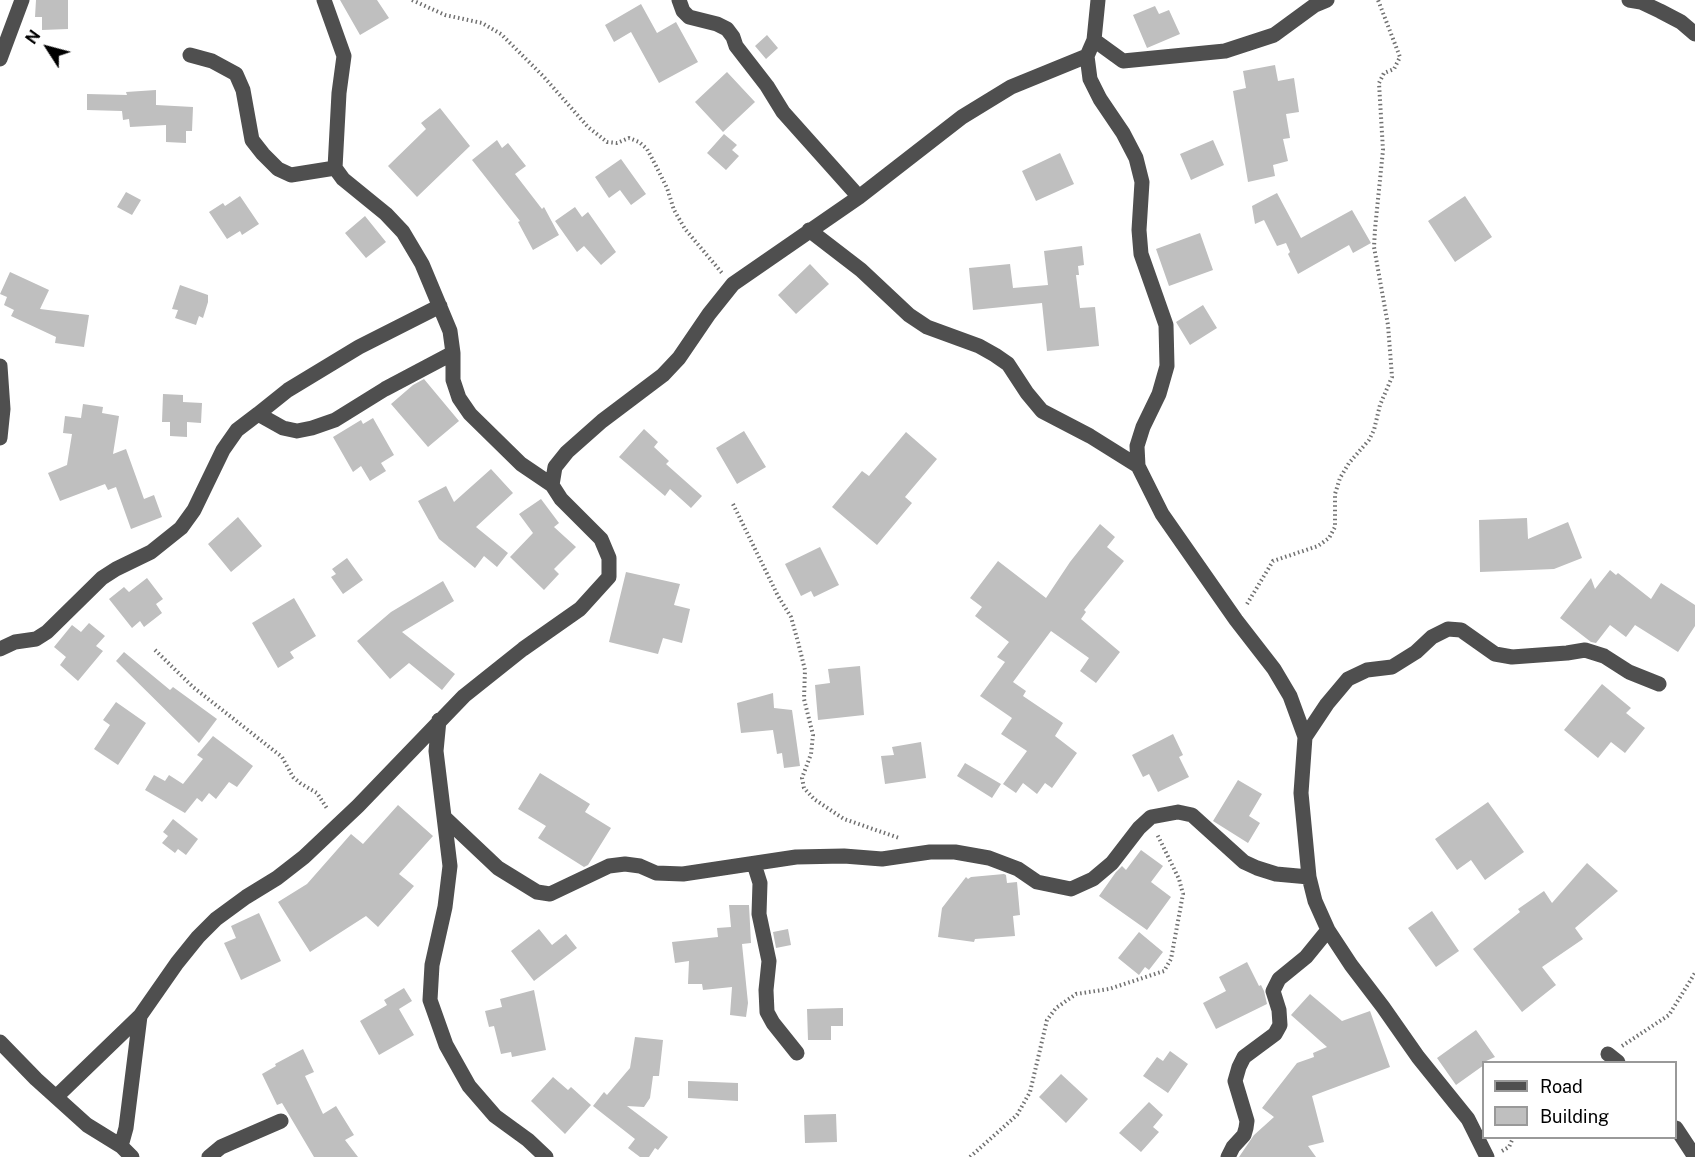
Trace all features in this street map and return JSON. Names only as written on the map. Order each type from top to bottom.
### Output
[{"type":"street","points":[[0,59],[22,0]]},
{"type":"street","points":[[56,1097],[140,1016],[177,963],[216,919],[246,897],[278,878],[304,857],[339,826],[439,720],[494,670],[580,609],[609,577],[609,558],[601,539],[561,499],[552,485],[521,464],[470,414],[459,398],[453,380],[450,331],[422,264],[403,232],[386,214],[343,180],[335,168],[339,93],[344,56],[324,0]]},
{"type":"street","points":[[679,0],[683,11],[689,17],[727,29],[736,46],[767,86],[783,112],[859,197]]},
{"type":"street","points":[[1098,0],[1094,40],[1087,56],[1090,79],[1136,158],[1143,182],[1139,230],[1141,254],[1166,325],[1167,366],[1159,394],[1143,427],[1137,446],[1138,466],[1162,514],[1236,620],[1274,669],[1290,696],[1305,737],[1301,793],[1309,877],[1315,901],[1328,930],[1418,1057],[1468,1119],[1487,1157]]},
{"type":"street","points":[[1094,40],[1123,61],[1225,51],[1274,35],[1315,5],[1327,0]]},
{"type":"street","points":[[1629,0],[1641,2],[1660,11],[1681,22],[1695,34]]},
{"type":"street","points":[[190,55],[212,61],[236,74],[243,90],[252,140],[262,154],[278,169],[291,175],[335,168]]},
{"type":"street","points":[[552,485],[555,467],[567,452],[671,366],[733,284],[859,197],[962,117],[1011,87],[1087,56]]},
{"type":"street","points":[[809,230],[861,270],[909,315],[927,327],[979,346],[1008,364],[1042,411],[1090,436],[1138,466]]},
{"type":"street","points":[[0,649],[15,642],[36,639],[102,578],[151,552],[174,535],[194,510],[210,473],[237,430],[288,390],[359,347],[440,306]]},
{"type":"street","points":[[258,414],[283,428],[297,431],[312,428],[335,420],[385,389],[453,352]]},
{"type":"street","points":[[0,366],[3,409],[0,438]]},
{"type":"street","points":[[1305,737],[1327,704],[1348,679],[1367,670],[1392,668],[1416,652],[1432,637],[1448,629],[1461,630],[1496,654],[1512,657],[1585,650],[1604,656],[1629,672],[1659,684]]},
{"type":"street","points":[[439,720],[436,751],[450,866],[446,907],[432,965],[430,1000],[446,1045],[468,1086],[495,1116],[528,1140],[546,1157]]},
{"type":"street","points":[[445,818],[498,868],[537,892],[550,894],[609,866],[625,864],[640,866],[656,873],[684,874],[796,857],[844,856],[882,859],[930,852],[955,852],[990,858],[1018,869],[1037,882],[1071,889],[1093,879],[1112,863],[1139,828],[1151,817],[1178,812],[1192,815],[1244,862],[1276,874],[1309,877]]},
{"type":"street","points":[[754,864],[760,883],[759,914],[769,961],[766,990],[767,1012],[797,1053]]},
{"type":"street","points":[[1228,1157],[1233,1147],[1244,1135],[1247,1121],[1235,1081],[1239,1067],[1244,1057],[1275,1034],[1280,1024],[1279,1010],[1273,991],[1279,979],[1306,957],[1328,930]]},
{"type":"street","points":[[128,1154],[126,1128],[140,1016]]},
{"type":"street","points":[[0,1042],[87,1125],[128,1154]]},
{"type":"street","points":[[209,1157],[220,1147],[281,1121]]},
{"type":"street","points":[[1677,1130],[1695,1157]]},
{"type":"path","points":[[412,0],[445,15],[482,23],[501,34],[544,77],[588,127],[607,142],[617,143],[629,138],[639,142],[647,149],[685,229],[733,284]]},
{"type":"path","points":[[1236,620],[1273,561],[1318,546],[1329,538],[1335,527],[1335,494],[1340,478],[1349,463],[1369,440],[1392,377],[1388,324],[1378,273],[1375,238],[1377,194],[1383,150],[1379,83],[1384,74],[1394,69],[1400,57],[1378,0]]},
{"type":"path","points":[[733,504],[791,618],[805,670],[804,699],[813,735],[811,754],[802,778],[804,788],[814,799],[844,819],[902,839]]},
{"type":"path","points":[[154,650],[193,687],[282,757],[293,777],[317,793],[339,826]]},
{"type":"path","points":[[970,1157],[1017,1115],[1030,1092],[1047,1020],[1056,1008],[1076,994],[1109,989],[1164,971],[1172,959],[1183,894],[1179,879],[1159,841],[1151,817]]},
{"type":"path","points":[[1613,1058],[1669,1015],[1695,972]]},
{"type":"building","points":[[36,0],[68,0],[68,29],[42,30],[42,17],[35,17]]},
{"type":"building","points":[[340,0],[377,0],[389,18],[360,35]]},
{"type":"building","points":[[641,4],[657,33],[676,22],[698,62],[659,83],[631,32],[614,42],[605,25]]},
{"type":"building","points":[[1155,6],[1159,14],[1169,10],[1180,34],[1147,48],[1133,15]]},
{"type":"building","points":[[767,35],[778,48],[766,59],[755,46]]},
{"type":"building","points":[[1275,65],[1278,81],[1294,78],[1299,112],[1286,114],[1290,138],[1283,139],[1288,161],[1273,165],[1275,176],[1248,182],[1233,91],[1246,88],[1243,71]]},
{"type":"building","points":[[727,72],[755,102],[723,132],[695,102]]},
{"type":"building","points":[[156,90],[156,105],[193,107],[192,131],[186,131],[186,143],[166,142],[166,125],[130,127],[129,119],[123,120],[122,111],[87,110],[87,94],[127,95],[126,92]]},
{"type":"building","points":[[440,108],[470,146],[417,197],[388,166],[426,129],[421,123]]},
{"type":"building","points":[[724,134],[737,145],[732,150],[739,156],[726,170],[707,153]]},
{"type":"building","points":[[497,140],[502,148],[508,143],[526,166],[515,174],[542,209],[544,207],[559,235],[533,250],[518,222],[520,221],[472,160]]},
{"type":"building","points":[[1213,140],[1224,165],[1191,180],[1180,154]]},
{"type":"building","points":[[1060,153],[1074,184],[1036,201],[1022,171]]},
{"type":"building","points":[[621,159],[646,194],[631,205],[620,190],[609,198],[595,177]]},
{"type":"building","points":[[126,192],[141,200],[132,215],[117,207]]},
{"type":"building","points":[[1277,193],[1301,238],[1352,210],[1371,243],[1353,253],[1349,245],[1298,274],[1288,254],[1290,252],[1286,243],[1277,246],[1264,220],[1255,224],[1252,206]]},
{"type":"building","points":[[240,196],[259,224],[242,235],[240,231],[227,239],[209,212],[223,203],[225,206]]},
{"type":"building","points":[[1465,196],[1492,237],[1455,262],[1428,221]]},
{"type":"building","points":[[575,207],[582,217],[588,212],[616,252],[601,265],[584,246],[577,252],[555,221]]},
{"type":"building","points":[[365,216],[386,242],[366,258],[345,233]]},
{"type":"building","points":[[1200,233],[1213,270],[1169,286],[1156,249]]},
{"type":"building","points":[[1082,246],[1084,265],[1078,266],[1079,275],[1076,275],[1080,308],[1095,307],[1099,346],[1047,351],[1042,303],[973,310],[969,268],[1010,264],[1013,288],[1048,285],[1044,251]]},
{"type":"building","points":[[810,264],[829,284],[796,314],[778,295]]},
{"type":"building","points":[[10,272],[49,290],[40,309],[89,315],[84,347],[55,343],[56,337],[11,316],[14,310],[4,305],[7,297],[0,294]]},
{"type":"building","points":[[180,285],[208,295],[203,318],[199,316],[196,325],[175,318],[178,310],[172,309]]},
{"type":"building","points":[[1203,305],[1217,328],[1190,345],[1176,322]]},
{"type":"building","points":[[424,379],[459,421],[428,447],[391,404],[413,385]]},
{"type":"building","points":[[163,394],[183,395],[183,402],[202,403],[201,423],[187,422],[187,437],[170,436],[170,422],[162,422]]},
{"type":"building","points":[[83,404],[103,407],[102,413],[119,416],[113,454],[126,449],[144,499],[154,495],[162,517],[131,529],[116,487],[108,490],[105,484],[60,501],[48,473],[67,465],[72,434],[63,433],[65,416],[81,418]]},
{"type":"building","points":[[373,418],[394,455],[381,463],[386,471],[370,481],[361,466],[353,472],[333,437],[361,420],[363,424]]},
{"type":"building","points":[[644,429],[658,442],[654,447],[669,461],[666,464],[702,496],[691,508],[670,489],[665,496],[619,457]]},
{"type":"building","points":[[744,431],[766,467],[737,484],[716,448]]},
{"type":"building","points":[[906,432],[937,459],[905,497],[912,503],[877,545],[832,507],[862,471],[869,476]]},
{"type":"building","points":[[491,469],[513,493],[476,527],[508,553],[497,567],[484,556],[475,568],[439,539],[418,501],[446,486],[454,502]]},
{"type":"building","points":[[541,499],[559,523],[554,527],[576,547],[554,569],[559,574],[544,590],[510,557],[533,533],[519,514]]},
{"type":"building","points":[[238,517],[262,546],[231,572],[208,544]]},
{"type":"building","points":[[1527,518],[1528,539],[1568,522],[1582,558],[1554,569],[1480,572],[1479,520]]},
{"type":"building","points":[[1100,524],[1115,537],[1107,547],[1124,561],[1084,610],[1086,612],[1081,619],[1120,652],[1096,683],[1080,671],[1089,658],[1051,631],[1013,682],[1026,691],[1023,696],[1063,723],[1055,736],[1077,753],[1052,788],[1045,783],[1037,794],[1023,783],[1016,793],[1003,784],[1027,751],[1001,734],[1012,718],[980,696],[1005,662],[997,657],[1009,642],[975,616],[982,607],[970,598],[998,561],[1046,598],[1070,562]]},
{"type":"building","points":[[820,547],[839,585],[814,597],[811,591],[801,596],[785,564]]},
{"type":"building","points":[[347,558],[363,580],[343,594],[331,577],[336,574],[332,569]]},
{"type":"building","points":[[1610,570],[1616,575],[1618,573],[1651,599],[1661,583],[1695,605],[1695,626],[1678,652],[1635,625],[1626,637],[1610,625],[1596,643],[1591,642],[1560,618],[1591,578],[1595,589]]},
{"type":"building","points":[[626,572],[680,584],[674,605],[690,609],[682,643],[663,638],[658,654],[609,642]]},
{"type":"building","points":[[147,578],[163,599],[156,604],[162,613],[144,627],[140,621],[132,628],[109,599],[124,587],[129,592]]},
{"type":"building","points":[[443,581],[454,601],[402,632],[455,674],[442,690],[409,663],[390,679],[357,641],[391,612]]},
{"type":"building","points":[[294,598],[316,636],[290,652],[294,658],[278,668],[252,623]]},
{"type":"building","points":[[89,623],[105,636],[96,646],[103,651],[78,681],[60,665],[66,657],[54,647],[72,625],[81,632]]},
{"type":"building","points":[[124,652],[170,690],[173,687],[217,719],[199,743],[116,661]]},
{"type":"building","points":[[860,666],[864,715],[818,720],[815,685],[830,683],[828,669]]},
{"type":"building","points":[[1602,684],[1631,708],[1626,713],[1645,728],[1625,753],[1611,742],[1598,758],[1564,730]]},
{"type":"building","points":[[773,693],[774,708],[792,710],[800,766],[784,768],[782,753],[777,754],[773,730],[741,733],[737,703]]},
{"type":"building","points":[[116,702],[146,723],[118,765],[94,749],[110,725],[103,720]]},
{"type":"building","points":[[1173,734],[1183,755],[1179,757],[1189,777],[1158,792],[1149,774],[1143,777],[1132,755]]},
{"type":"building","points":[[213,736],[253,766],[237,787],[229,782],[216,799],[209,793],[202,802],[197,798],[185,813],[145,790],[154,775],[165,781],[169,775],[183,784],[203,759],[197,755]]},
{"type":"building","points":[[921,742],[926,778],[885,784],[881,756],[894,755],[892,747]]},
{"type":"building","points":[[965,763],[1001,784],[992,798],[957,776]]},
{"type":"building","points":[[540,773],[590,804],[585,812],[611,828],[588,865],[584,867],[538,838],[546,826],[518,809]]},
{"type":"building","points":[[1238,780],[1262,794],[1249,816],[1260,823],[1248,843],[1213,821]]},
{"type":"building","points":[[1488,802],[1524,852],[1485,880],[1471,860],[1457,870],[1435,839]]},
{"type":"building","points":[[398,805],[433,836],[399,874],[414,886],[378,927],[366,916],[310,952],[278,902],[307,884],[351,834],[363,844]]},
{"type":"building","points":[[173,819],[198,839],[186,855],[178,849],[175,853],[162,843],[168,836],[163,832]]},
{"type":"building","points":[[1141,850],[1163,866],[1151,882],[1171,897],[1147,930],[1099,896],[1116,872],[1122,866],[1126,870]]},
{"type":"building","points":[[1587,863],[1618,891],[1575,928],[1583,939],[1542,967],[1556,985],[1522,1012],[1473,949],[1520,912],[1518,909],[1544,891],[1552,903]]},
{"type":"building","points":[[1004,874],[1007,883],[1017,882],[1020,915],[1013,916],[1015,936],[975,939],[974,942],[938,937],[942,908],[966,877],[968,879]]},
{"type":"building","points":[[729,905],[749,905],[751,943],[742,944],[748,1003],[746,1017],[730,1015],[732,987],[703,990],[702,984],[688,984],[689,961],[675,963],[672,942],[718,937],[717,928],[731,927]]},
{"type":"building","points":[[1432,911],[1459,951],[1436,967],[1408,928]]},
{"type":"building","points":[[259,913],[281,961],[241,980],[224,943],[236,938],[231,926]]},
{"type":"building","points":[[539,929],[552,945],[566,934],[577,948],[534,981],[511,951]]},
{"type":"building","points":[[788,929],[791,945],[776,948],[773,932]]},
{"type":"building","points":[[1139,932],[1163,952],[1149,970],[1145,967],[1139,975],[1118,958]]},
{"type":"building","points":[[1247,962],[1264,991],[1267,1004],[1216,1029],[1203,1003],[1226,991],[1219,977]]},
{"type":"building","points":[[404,988],[412,1001],[399,1009],[414,1035],[379,1055],[360,1021],[387,1005],[384,1000]]},
{"type":"building","points":[[534,990],[546,1050],[512,1057],[511,1052],[501,1054],[494,1026],[489,1027],[485,1011],[502,1007],[500,999]]},
{"type":"building","points":[[1310,994],[1342,1021],[1370,1011],[1390,1067],[1312,1096],[1324,1142],[1308,1146],[1316,1157],[1239,1157],[1254,1135],[1274,1117],[1262,1108],[1297,1063],[1314,1057],[1313,1053],[1327,1047],[1291,1015]]},
{"type":"building","points":[[843,1008],[843,1026],[831,1026],[831,1040],[808,1040],[807,1009]]},
{"type":"building","points":[[1476,1030],[1495,1057],[1482,1061],[1482,1066],[1456,1085],[1437,1058]]},
{"type":"building","points":[[635,1037],[663,1040],[659,1076],[653,1076],[650,1098],[644,1107],[627,1106],[668,1137],[658,1150],[655,1148],[649,1157],[640,1157],[628,1148],[635,1139],[593,1106],[604,1092],[607,1095],[630,1068]]},
{"type":"building","points":[[303,1049],[314,1072],[305,1076],[323,1114],[336,1106],[354,1135],[345,1140],[358,1157],[314,1157],[282,1103],[277,1105],[262,1074]]},
{"type":"building","points":[[1170,1051],[1188,1064],[1168,1093],[1143,1076],[1157,1057],[1163,1061]]},
{"type":"building","points":[[1061,1074],[1088,1099],[1066,1123],[1039,1097]]},
{"type":"building","points":[[553,1077],[568,1090],[571,1087],[591,1105],[565,1134],[531,1101]]},
{"type":"building","points":[[688,1081],[738,1083],[738,1101],[688,1098]]},
{"type":"building","points":[[1149,1102],[1163,1115],[1153,1127],[1159,1132],[1141,1152],[1119,1133]]},
{"type":"building","points":[[836,1114],[837,1142],[805,1143],[804,1115]]}]
